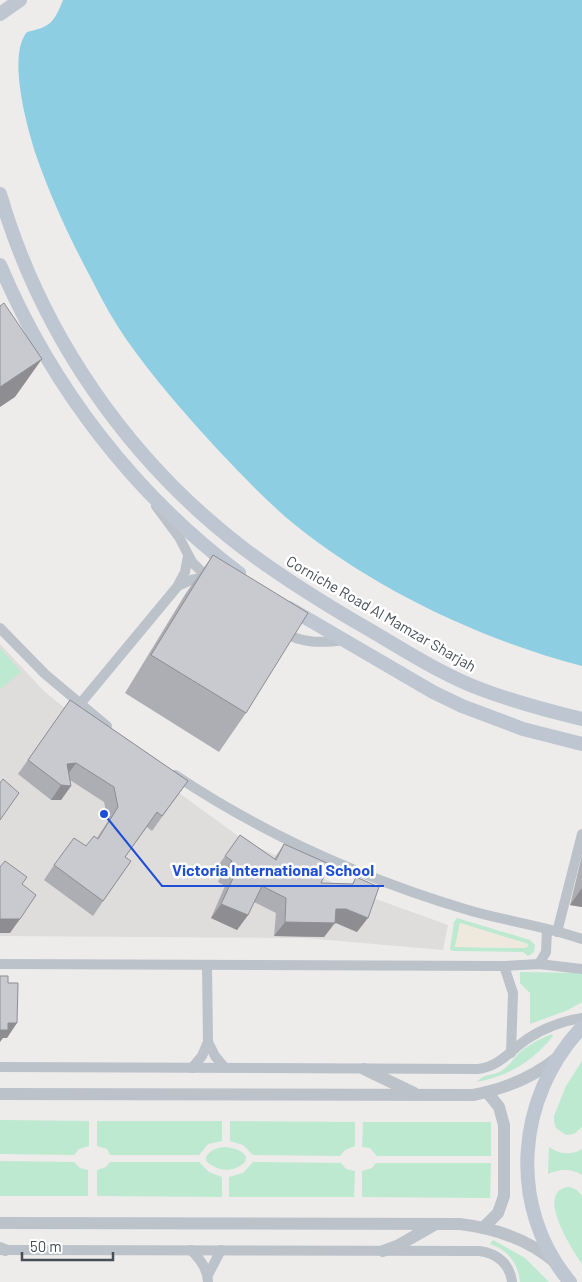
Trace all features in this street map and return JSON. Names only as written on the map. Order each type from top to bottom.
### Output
[{"type":"main road","points":[[0,14],[20,0]]},
{"type":"main road","name":"Corniche Road Al Mamzar Sharjah","points":[[0,194],[19,253],[65,347],[124,432],[189,503],[242,547],[299,587],[449,674],[482,690],[582,719]]},
{"type":"main road","points":[[0,265],[28,326],[56,373],[106,444],[149,494],[199,541],[248,580]]},
{"type":"main road","points":[[277,600],[433,692],[462,706],[523,728],[582,744]]},
{"type":"main road","points":[[570,1282],[556,1264],[544,1241],[533,1210],[529,1193],[527,1160],[529,1129],[537,1099],[557,1058],[582,1027]]},
{"type":"street","points":[[149,494],[161,514],[179,537],[196,568],[221,588]]},
{"type":"street","points":[[80,704],[177,587],[185,572],[188,556]]},
{"type":"street","points":[[177,587],[191,580],[206,577]]},
{"type":"street","points":[[274,626],[290,636],[309,642],[319,643],[346,640]]},
{"type":"street","points":[[0,628],[45,674],[114,732]]},
{"type":"street","points":[[169,771],[271,832],[359,872],[396,887],[471,911],[582,939]]},
{"type":"street","points":[[539,964],[546,952],[582,834]]},
{"type":"street","points":[[0,964],[504,966],[539,964],[582,969]]},
{"type":"street","points":[[192,1068],[202,1056],[208,1042],[207,965]]},
{"type":"street","points":[[504,966],[513,993],[511,1053]]},
{"type":"street","points":[[0,1067],[478,1069],[492,1066],[528,1038],[548,1028],[582,1018]]},
{"type":"street","points":[[208,1042],[215,1056],[225,1068]]},
{"type":"street","points":[[0,1094],[459,1095],[488,1092],[524,1079],[557,1058]]},
{"type":"street","points":[[364,1069],[418,1095]]},
{"type":"street","points":[[483,1228],[498,1214],[504,1196],[504,1125],[499,1107],[488,1092]]},
{"type":"street","points":[[0,1223],[460,1224],[483,1228],[524,1242],[556,1264]]},
{"type":"street","points":[[383,1251],[399,1245],[436,1224]]},
{"type":"street","points":[[2,1249],[486,1252],[498,1257],[502,1261],[510,1272],[512,1282]]},
{"type":"street","points":[[191,1250],[201,1262],[208,1279]]},
{"type":"street","points":[[208,1279],[222,1250]]},
{"type":"shaded area","points":[[0,644],[44,691],[98,736],[245,841],[340,886],[448,925],[443,950],[305,938],[0,936]]},
{"type":"green space","points":[[0,648],[21,672],[0,689]]},
{"type":"green space","points":[[457,918],[530,940],[535,945],[534,952],[528,956],[523,952],[452,951],[450,949],[454,922]],"holes":[[[460,923],[528,944],[523,948],[455,947]]]},
{"type":"green space","points":[[520,972],[582,973],[582,1002],[568,1010],[530,1024],[530,993],[520,983]]},
{"type":"green space","points":[[552,1034],[553,1036],[537,1053],[520,1066],[500,1076],[477,1082],[483,1077],[501,1071],[526,1048]]},
{"type":"green space","points":[[582,1061],[582,1127],[574,1134],[566,1135],[556,1128],[554,1116],[566,1086]]},
{"type":"green space","points":[[0,1120],[89,1121],[89,1146],[79,1149],[74,1155],[0,1154]]},
{"type":"green space","points":[[97,1121],[222,1121],[222,1141],[208,1144],[199,1155],[110,1155],[107,1149],[97,1146]]},
{"type":"green space","points":[[230,1121],[355,1122],[355,1146],[345,1150],[340,1156],[253,1155],[243,1145],[230,1141]]},
{"type":"green space","points":[[363,1122],[491,1122],[491,1156],[377,1156],[370,1148],[362,1147]]},
{"type":"green space","points":[[226,1147],[240,1151],[246,1157],[245,1162],[236,1168],[226,1170],[215,1167],[206,1161],[206,1157],[212,1151],[217,1148]]},
{"type":"green space","points":[[549,1147],[565,1153],[574,1153],[582,1149],[582,1175],[574,1171],[565,1170],[548,1174]]},
{"type":"green space","points":[[0,1161],[74,1162],[80,1168],[88,1170],[88,1196],[0,1196]]},
{"type":"green space","points":[[110,1162],[199,1162],[209,1172],[222,1177],[222,1197],[97,1196],[97,1170],[106,1167]]},
{"type":"green space","points":[[253,1162],[341,1163],[346,1169],[355,1171],[354,1197],[229,1197],[229,1177],[243,1173]]},
{"type":"green space","points":[[376,1163],[491,1163],[490,1198],[362,1197],[362,1171],[372,1168]]},
{"type":"green space","points":[[570,1187],[577,1190],[582,1196],[582,1264],[564,1234],[555,1209],[555,1198],[559,1190]]},
{"type":"green space","points":[[493,1240],[525,1258],[549,1282],[520,1282],[517,1269],[511,1258],[502,1250],[490,1244]]},
{"type":"sand","points":[[460,923],[529,946],[525,948],[455,947]]},
{"type":"water","points":[[63,0],[582,0],[582,666],[506,642],[430,610],[394,591],[325,548],[284,516],[255,489],[194,424],[148,368],[112,317],[69,234],[36,155],[24,110],[19,74],[21,43],[27,32],[41,28],[51,22]]},
{"type":"building","points":[[4,303],[42,359],[0,387],[0,306]]},
{"type":"building","points":[[213,555],[308,613],[246,713],[151,655]]},
{"type":"building","points":[[70,700],[188,781],[162,816],[157,812],[125,857],[131,861],[103,901],[54,865],[74,838],[86,846],[94,836],[98,839],[118,807],[114,787],[76,763],[67,764],[71,786],[61,785],[28,760]]},
{"type":"building","points":[[3,779],[19,793],[0,820],[0,783]]},
{"type":"building","points":[[240,835],[276,860],[284,844],[329,864],[321,883],[353,884],[356,877],[379,887],[368,918],[346,909],[336,909],[335,923],[285,922],[286,898],[262,886],[248,915],[221,904],[236,872],[228,867],[232,861],[225,856]]},
{"type":"building","points":[[5,861],[27,877],[22,884],[36,895],[20,919],[0,919],[0,867]]},
{"type":"building","points":[[0,976],[8,976],[8,983],[18,983],[17,1023],[8,1023],[8,1030],[0,1030]]},
{"type":"place","name":"Victoria International School","points":[[104,814]]}]
